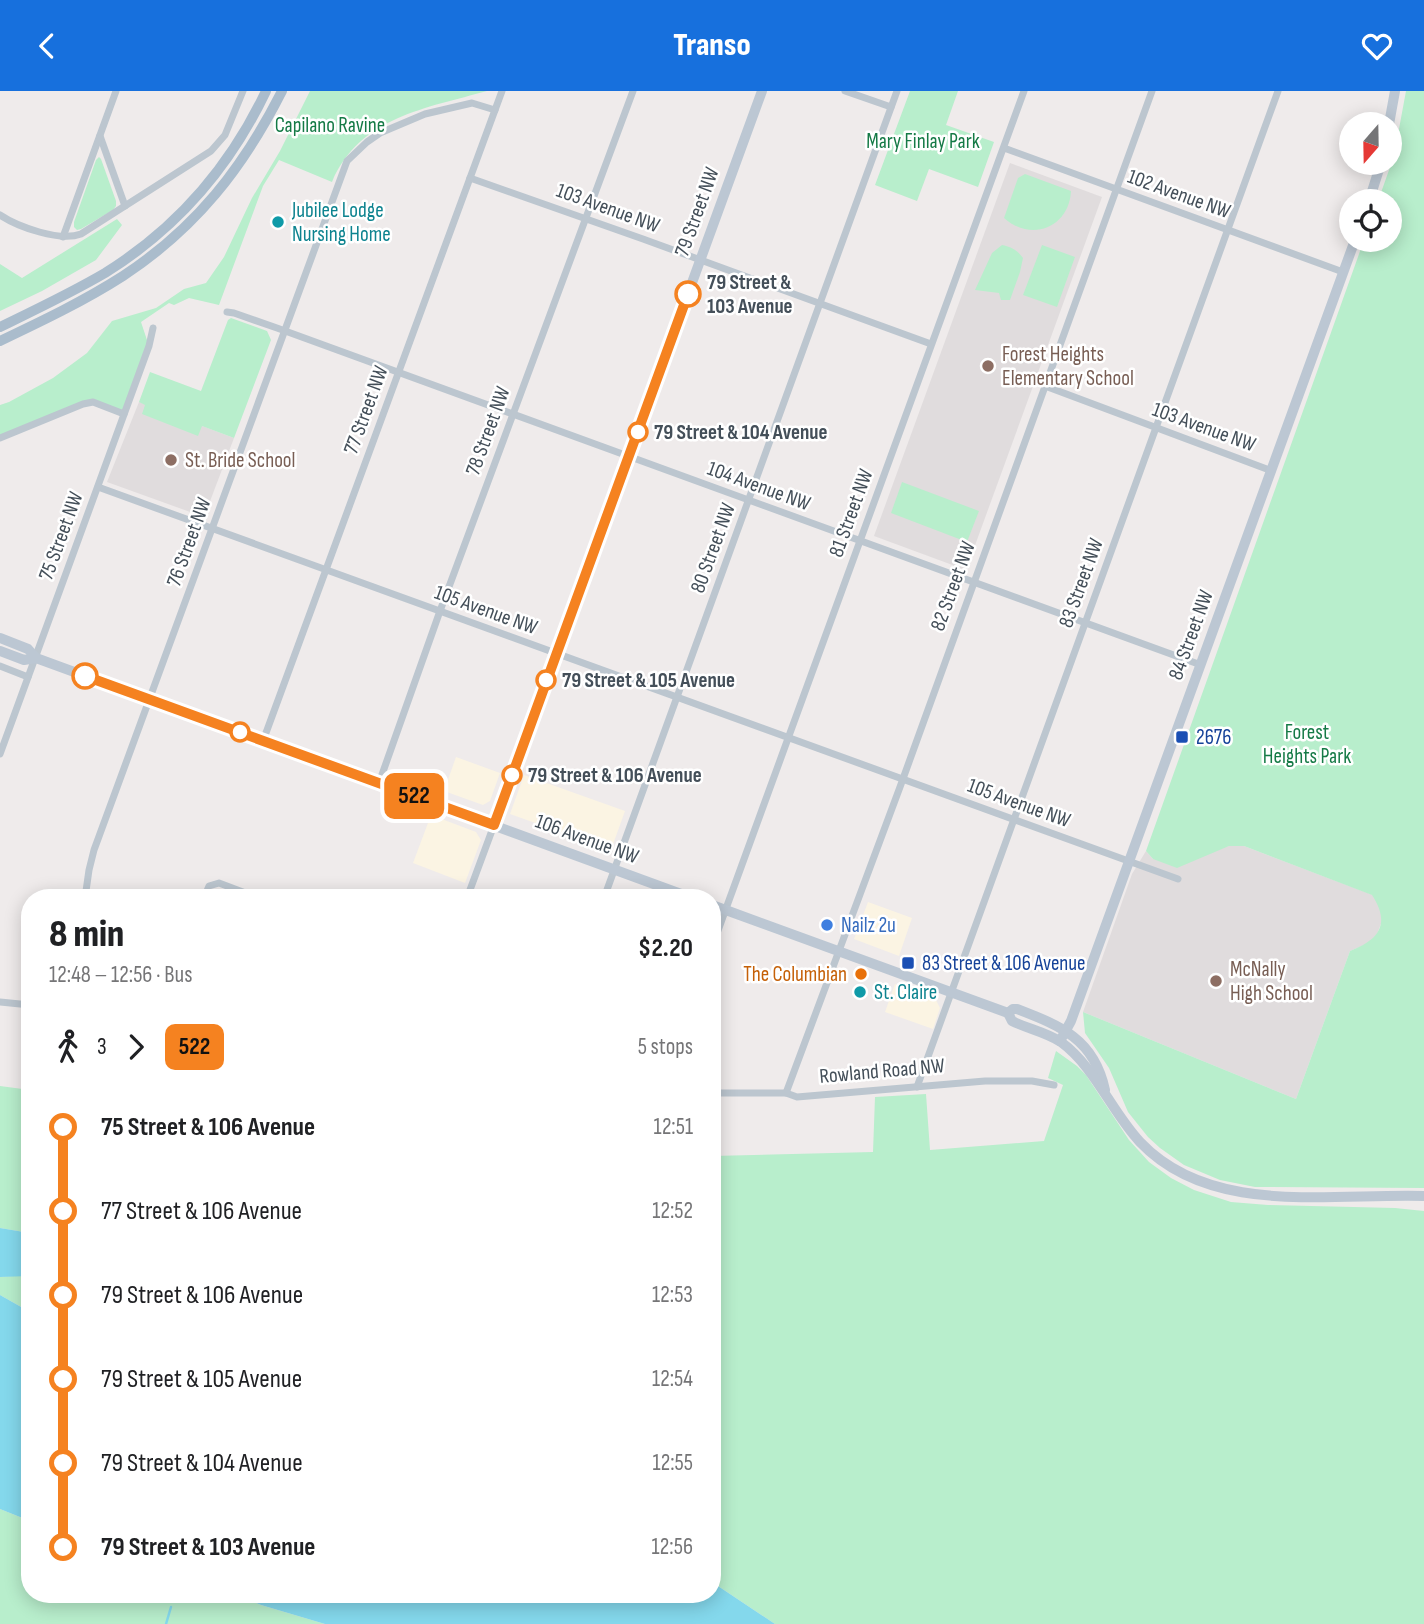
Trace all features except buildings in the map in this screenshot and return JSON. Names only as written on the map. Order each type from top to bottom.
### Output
[{"type":"main road","points":[[0,327],[104,273],[176,219],[203,191],[227,160],[266,91]]},
{"type":"main road","points":[[0,341],[110,284],[179,233],[208,204],[235,170],[255,141],[282,91]]},
{"type":"main road","name":"79 Street NW","points":[[494,825],[762,91]]},
{"type":"main road","points":[[1391,112],[1395,91]]},
{"type":"main road","name":"84 Street NW","points":[[1060,1041],[1067,1030],[1350,252]]},
{"type":"main road","name":"106 Avenue NW","points":[[0,638],[28,649],[36,658],[668,889]]},
{"type":"main road","name":"106 Avenue NW","points":[[0,651],[24,660],[36,658]]},
{"type":"main road","points":[[721,908],[1008,1013],[1012,1021],[1060,1041],[1090,1072],[1141,1143],[1170,1166],[1202,1182],[1248,1194],[1370,1197],[1424,1202]]},
{"type":"main road","points":[[1008,1013],[1017,1009],[1067,1030],[1095,1062],[1107,1097]]},
{"type":"main road","points":[[1370,1197],[1424,1196]]},
{"type":"street","points":[[63,237],[116,91]]},
{"type":"street","name":"77 Street NW","points":[[264,741],[502,91]]},
{"type":"street","name":"78 Street NW","points":[[379,783],[633,91]]},
{"type":"street","points":[[845,91],[891,107]]},
{"type":"street","name":"80 Street NW","points":[[607,889],[897,91]]},
{"type":"street","name":"81 Street NW","points":[[721,923],[1024,91]]},
{"type":"street","name":"82 Street NW","points":[[786,1093],[1152,91]]},
{"type":"street","name":"83 Street NW","points":[[917,1087],[1278,91]]},
{"type":"street","points":[[0,215],[47,234],[63,237],[81,234],[211,151],[225,135],[240,92]]},
{"type":"street","name":"76 Street NW","points":[[86,889],[94,850],[347,161],[380,132],[425,114],[472,103],[495,110]]},
{"type":"street","points":[[99,135],[125,206]]},
{"type":"street","name":"102 Avenue NW","points":[[1003,148],[1343,272]]},
{"type":"street","name":"103 Avenue NW","points":[[470,178],[931,344]]},
{"type":"street","name":"104 Avenue NW","points":[[227,312],[285,330],[1201,665]]},
{"type":"street","name":"75 Street NW","points":[[0,754],[149,346],[153,328]]},
{"type":"street","name":"103 Avenue NW","points":[[1045,386],[1272,471]]},
{"type":"street","points":[[0,438],[83,404],[93,403],[124,414]]},
{"type":"street","name":"105 Avenue NW","points":[[97,487],[1178,879]]},
{"type":"street","points":[[0,666],[29,677]]},
{"type":"street","name":"79 Street NW","points":[[470,889],[494,825]]},
{"type":"street","points":[[208,889],[219,883],[235,889]]},
{"type":"street","points":[[0,1002],[21,1004]]},
{"type":"street","name":"Rowland Road NW","points":[[721,1093],[786,1093],[797,1097],[985,1081],[1032,1081],[1055,1085]]},
{"type":"shaded area","name":"Forest Heights Elementary School","points":[[1010,163],[1102,197],[966,570],[874,536]]},
{"type":"shaded area","name":"St. Bride School","points":[[139,402],[234,438],[204,517],[107,482]]},
{"type":"shaded area","points":[[456,757],[500,773],[490,801],[483,805],[444,791]]},
{"type":"shaded area","points":[[524,775],[625,811],[611,850],[510,814]]},
{"type":"shaded area","points":[[431,815],[476,832],[481,840],[465,883],[413,863]]},
{"type":"shaded area","name":"McNally High School","points":[[1229,846],[1244,846],[1373,895],[1382,913],[1377,934],[1369,943],[1350,951],[1296,1099],[1083,1012],[1132,874],[1146,851],[1153,859]]},
{"type":"shaded area","points":[[868,902],[912,918],[899,956],[854,939]]},
{"type":"shaded area","points":[[895,984],[935,998],[940,1008],[933,1029],[885,1012]]},
{"type":"green space","name":"Capilano Ravine","points":[[310,91],[487,91],[419,110],[377,129],[359,143],[344,160],[332,182],[279,160],[263,186],[219,305],[189,298],[174,305],[169,303],[141,322],[149,346],[124,414],[93,403],[0,438],[0,405],[53,378],[87,353],[112,321],[156,308],[184,289],[206,283],[224,257],[252,198],[280,151]]},
{"type":"green space","name":"Mary Finlay Park","points":[[910,91],[958,91],[946,125],[994,142],[978,187],[929,169],[917,201],[875,185]]},
{"type":"green space","name":"Forest Heights Park","points":[[1406,91],[1424,91],[1424,1188],[1255,1187],[1220,1180],[1184,1165],[1148,1137],[1128,1112],[1109,1068],[1085,1033],[1083,1012],[1296,1099],[1350,951],[1368,942],[1379,930],[1381,914],[1372,895],[1244,846],[1229,846],[1177,868],[1153,859],[1146,851],[1360,252],[1402,252],[1402,189],[1382,189],[1387,175],[1402,175],[1402,113]]},
{"type":"green space","points":[[99,157],[116,206],[77,230],[74,222]]},
{"type":"green space","points":[[1025,174],[1071,191],[1069,204],[1063,214],[1047,227],[1026,229],[1004,218],[1018,178]]},
{"type":"green space","points":[[117,219],[122,225],[96,260],[0,311],[0,264],[22,278]]},
{"type":"green space","points":[[1002,245],[1014,249],[1023,258],[1010,300],[1001,300],[999,293],[975,290],[992,253]]},
{"type":"green space","points":[[1042,245],[1075,257],[1057,307],[1023,295]]},
{"type":"green space","points":[[231,318],[267,331],[271,340],[234,438],[202,426],[198,436],[142,414],[145,405],[139,402],[150,372],[201,391]]},
{"type":"green space","points":[[902,482],[979,511],[967,542],[891,513]]},
{"type":"green space","points":[[1056,1051],[1086,1075],[1129,1140],[1149,1162],[1194,1190],[1231,1202],[1424,1211],[1424,1624],[775,1624],[721,1588],[721,1156],[873,1152],[875,1097],[926,1094],[930,1150],[1044,1141],[1063,1085],[1048,1078]]},
{"type":"green space","points":[[0,1086],[21,1089],[21,1232],[0,1228]]},
{"type":"green space","points":[[21,1275],[21,1307],[0,1295],[0,1277]]},
{"type":"green space","points":[[0,1509],[21,1517],[21,1603],[256,1603],[325,1624],[0,1624]]},
{"type":"water","points":[[0,1228],[21,1232],[21,1276],[0,1277]]},
{"type":"water","points":[[0,1295],[21,1307],[21,1517],[0,1509]]},
{"type":"water","points":[[721,1588],[775,1624],[325,1624],[256,1603],[721,1603]]},
{"type":"waterway","points":[[166,1624],[171,1607]]},
{"type":"bus line","name":"522","points":[[85,676],[494,825],[688,294]]},
{"type":"place","name":"Jubilee Lodge Nursing Home","points":[[278,222]]},
{"type":"place","name":"79 Street & 103 Avenue","points":[[688,294]]},
{"type":"place","name":"Forest Heights Elementary School","points":[[988,366]]},
{"type":"place","name":"79 Street & 104 Avenue","points":[[638,432]]},
{"type":"place","name":"St. Bride School","points":[[171,460]]},
{"type":"place","name":"79 Street & 105 Avenue","points":[[546,680]]},
{"type":"place","name":"2676","points":[[1182,737]]},
{"type":"place","name":"79 Street & 106 Avenue","points":[[512,775]]},
{"type":"place","name":"Nailz 2u","points":[[827,925]]},
{"type":"place","name":"83 Street & 106 Avenue","points":[[908,963]]},
{"type":"place","name":"The Columbian","points":[[861,974]]},
{"type":"place","name":"McNally High School","points":[[1216,981]]},
{"type":"place","name":"St. Claire","points":[[860,992]]}]
